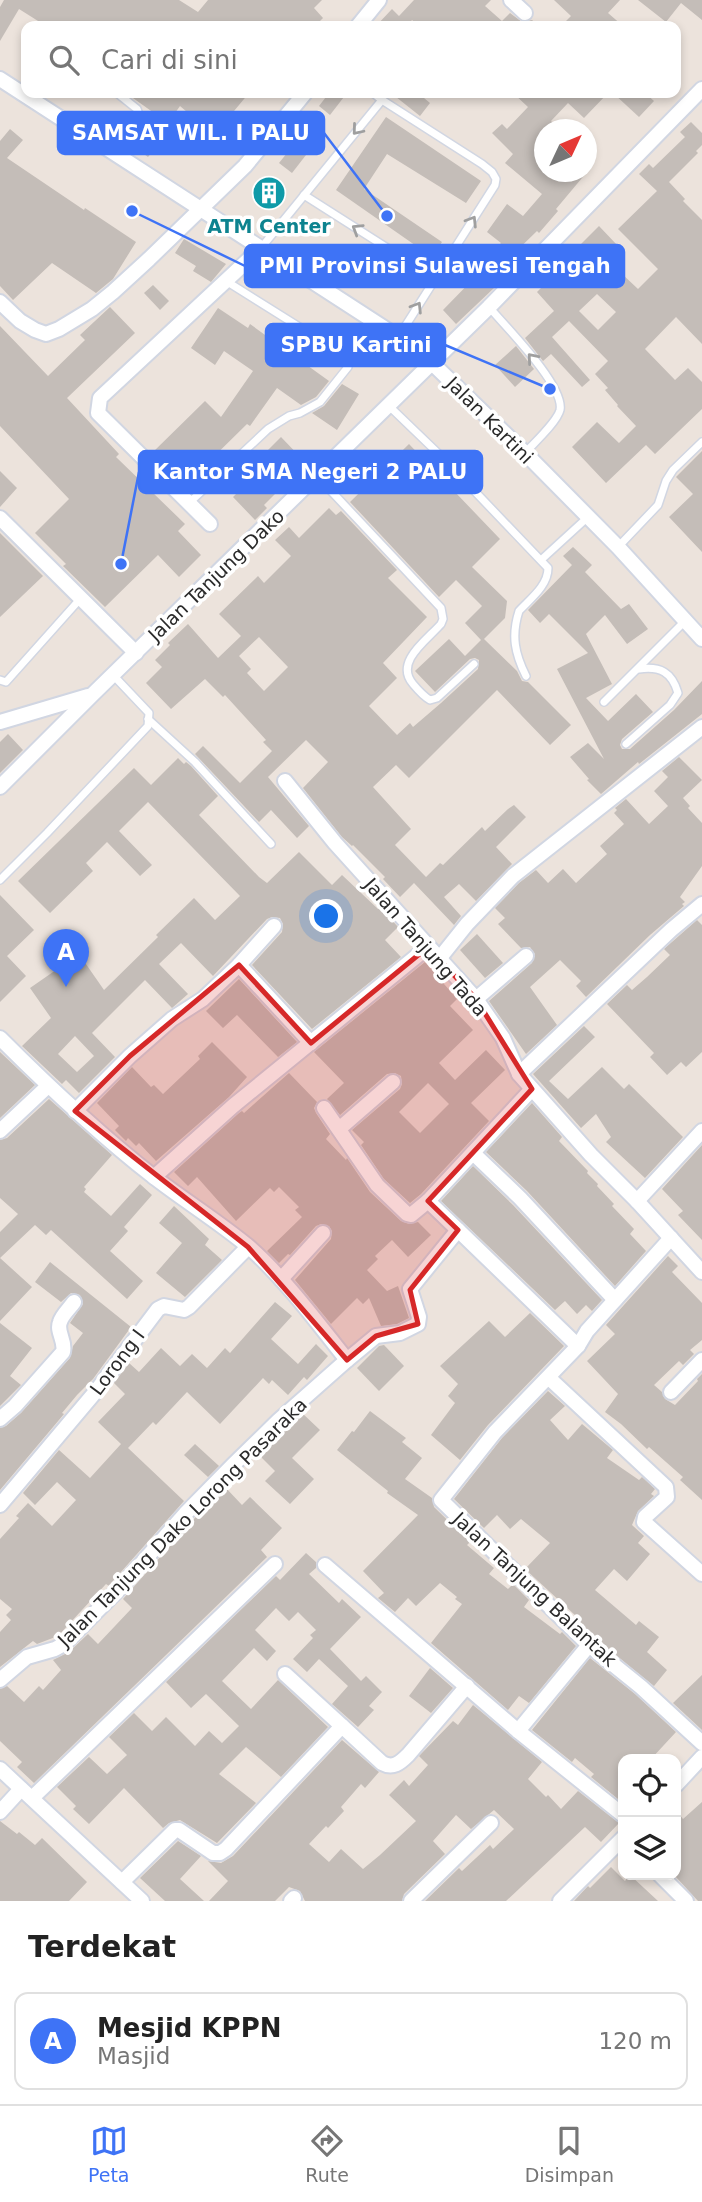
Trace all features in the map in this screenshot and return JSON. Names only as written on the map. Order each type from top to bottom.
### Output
[{"type":"street","points":[[362,21],[379,0]]},
{"type":"street","points":[[511,0],[525,13]]},
{"type":"street","name":"Jalan Kartini","points":[[0,79],[21,90]]},
{"type":"street","name":"Jalan Tanjung Dako","points":[[0,788],[489,307],[702,89]]},
{"type":"street","name":"Jalan Kartini","points":[[34,98],[399,336],[432,363],[525,453],[618,547],[702,639]]},
{"type":"street","points":[[0,302],[20,321],[35,330],[46,334],[59,329],[113,292],[245,166],[301,98]]},
{"type":"street","points":[[209,524],[98,412],[98,405],[100,398],[261,248]]},
{"type":"street","points":[[0,518],[136,653]]},
{"type":"street","points":[[0,722],[93,694]]},
{"type":"street","points":[[439,959],[490,898],[513,876],[702,727]]},
{"type":"street","name":"Jalan Tanjung Tada","points":[[285,781],[335,842],[476,999],[503,1038],[519,1074],[591,1156],[699,1264]]},
{"type":"street","points":[[519,1074],[702,904]]},
{"type":"street","points":[[75,1111],[130,1056],[172,1020],[203,999],[239,965],[274,926]]},
{"type":"street","points":[[154,1177],[233,1106],[428,947]]},
{"type":"street","points":[[476,999],[526,956]]},
{"type":"street","points":[[239,965],[311,1042]]},
{"type":"street","points":[[0,1038],[75,1111],[154,1177],[248,1247],[281,1279],[347,1360]]},
{"type":"street","points":[[339,1129],[393,1082]]},
{"type":"street","points":[[0,1131],[48,1086]]},
{"type":"street","points":[[324,1108],[377,1185],[411,1215],[474,1153],[532,1088]]},
{"type":"street","points":[[636,1201],[702,1131]]},
{"type":"street","points":[[474,1153],[615,1300]]},
{"type":"street","points":[[428,1201],[578,1346]]},
{"type":"street","name":"Jalan Tanjung Dako Lorong Pasaraka","points":[[0,1680],[27,1657],[64,1644],[223,1475],[278,1421],[347,1360],[376,1336],[400,1334],[418,1324],[419,1317],[410,1289],[458,1230]]},
{"type":"street","points":[[281,1279],[323,1233]]},
{"type":"street","name":"Jalan Tanjung Balantak","points":[[671,1238],[587,1331],[578,1346],[549,1378],[495,1432],[441,1500],[589,1645],[641,1687],[702,1743]]},
{"type":"street","name":"Lorong I","points":[[0,1505],[97,1390],[158,1309],[164,1306],[184,1310],[189,1307],[248,1247]]},
{"type":"street","points":[[0,1419],[63,1352],[65,1346],[60,1321],[74,1302]]},
{"type":"street","points":[[671,1392],[702,1360]]},
{"type":"street","points":[[549,1378],[666,1487],[667,1497],[645,1517],[644,1522],[702,1574]]},
{"type":"street","points":[[0,1812],[26,1794],[275,1564]]},
{"type":"street","points":[[325,1565],[518,1731],[618,1811]]},
{"type":"street","points":[[518,1731],[589,1645]]},
{"type":"street","points":[[285,1674],[388,1766],[408,1755],[467,1686]]},
{"type":"street","points":[[122,1882],[175,1830],[213,1853],[226,1849],[342,1726]]},
{"type":"street","points":[[681,1780],[702,1757]]},
{"type":"street","points":[[0,1769],[142,1901]]},
{"type":"street","points":[[411,1901],[491,1824]]},
{"type":"street","points":[[560,1901],[618,1843]]},
{"type":"street","points":[[665,1880],[686,1901]]},
{"type":"lane","points":[[123,98],[137,109],[142,122],[124,159]]},
{"type":"lane","points":[[380,98],[482,164],[496,179],[495,185],[399,336]]},
{"type":"lane","points":[[261,248],[383,100]]},
{"type":"lane","points":[[304,195],[436,279]]},
{"type":"lane","points":[[189,503],[268,429],[320,402],[348,367],[344,355],[226,280]]},
{"type":"lane","points":[[489,307],[547,376],[559,397],[561,407],[558,416],[525,453]]},
{"type":"lane","points":[[389,406],[442,457],[548,569],[544,584],[519,611],[517,617],[514,650],[526,676]]},
{"type":"lane","points":[[618,547],[658,505],[666,481],[673,470],[702,442]]},
{"type":"lane","points":[[317,476],[441,608],[441,624],[407,661],[406,673],[409,680],[430,700],[437,698],[474,664]]},
{"type":"lane","points":[[541,560],[588,517]]},
{"type":"lane","points":[[0,680],[6,682],[81,597]]},
{"type":"lane","points":[[604,702],[685,621]]},
{"type":"lane","points":[[626,744],[670,705],[678,694],[676,686],[657,667],[639,669]]},
{"type":"lane","points":[[0,880],[148,726],[149,713],[113,675]]},
{"type":"lane","points":[[148,719],[195,762],[271,844]]},
{"type":"highlighted area","points":[[428,947],[476,999],[532,1089],[428,1201],[458,1230],[410,1290],[418,1324],[376,1336],[347,1360],[248,1247],[75,1111],[130,1056],[239,965],[311,1043]]},
{"type":"building","points":[[4,0],[179,0],[198,12],[208,0],[322,0],[314,8],[323,18],[320,21],[38,21],[19,9],[0,41],[0,7]]},
{"type":"building","points":[[414,0],[491,0],[485,6],[502,21],[381,21],[392,9],[399,16]]},
{"type":"building","points":[[554,0],[620,0],[608,13],[617,21],[566,21],[571,16]]},
{"type":"building","points":[[638,0],[702,0],[702,20],[681,3],[665,21]]},
{"type":"building","points":[[510,13],[521,21],[502,21]]},
{"type":"building","points":[[133,98],[245,98],[214,135],[180,106],[168,123]]},
{"type":"building","points":[[325,98],[343,98],[330,115],[319,106]]},
{"type":"building","points":[[397,98],[424,98],[430,103],[420,116]]},
{"type":"building","points":[[518,98],[603,98],[584,118],[568,103],[553,119],[534,119],[534,182],[579,182],[539,233],[537,231],[504,263],[509,268],[500,276],[502,278],[494,288],[456,324],[443,310],[480,272],[477,269],[501,243],[487,232],[507,204],[523,216],[542,194],[505,163],[513,154],[492,133],[502,124],[507,129],[528,107]]},
{"type":"building","points":[[618,98],[651,98],[654,101],[639,117]]},
{"type":"building","points":[[386,117],[481,181],[466,203],[387,154],[364,189],[442,242],[432,257],[336,190]]},
{"type":"building","points":[[159,120],[171,129],[148,157],[136,148]]},
{"type":"building","points":[[691,122],[702,133],[702,145],[696,151],[698,153],[669,182],[702,220],[702,344],[676,317],[645,349],[675,380],[688,368],[702,382],[702,409],[655,454],[646,445],[606,483],[572,447],[597,422],[619,443],[636,426],[617,406],[605,390],[608,388],[595,374],[608,361],[569,321],[552,337],[590,380],[582,387],[551,354],[543,361],[525,338],[554,311],[537,292],[599,226],[617,245],[604,257],[638,289],[658,269],[618,229],[657,191],[639,174],[649,164],[653,168],[685,137],[680,132]],"holes":[[[597,294],[616,312],[598,330],[579,311]]]},
{"type":"building","points":[[308,127],[320,137],[292,173],[279,163]]},
{"type":"building","points":[[10,129],[23,140],[7,158],[136,242],[113,279],[96,293],[52,263],[13,300],[0,286],[0,141]]},
{"type":"building","points":[[184,239],[226,264],[211,282],[193,271],[196,266],[175,253]]},
{"type":"building","points":[[153,285],[169,301],[160,310],[144,293]]},
{"type":"building","points":[[110,307],[135,333],[67,398],[119,454],[116,457],[185,524],[178,531],[201,555],[179,577],[158,555],[105,607],[63,566],[66,564],[35,533],[69,499],[0,426],[0,326],[48,376],[85,340],[80,335]]},
{"type":"building","points":[[218,308],[248,328],[250,324],[329,381],[316,397],[301,405],[277,388],[250,426],[247,424],[185,485],[152,453],[205,401],[221,417],[253,371],[224,351],[215,365],[191,348]]},
{"type":"building","points":[[516,346],[534,369],[515,387],[495,365]]},
{"type":"building","points":[[342,384],[359,394],[337,430],[312,413],[324,406]]},
{"type":"building","points":[[281,437],[306,463],[264,505],[267,508],[255,520],[233,497],[248,482],[242,476]]},
{"type":"building","points":[[409,444],[500,539],[472,567],[507,601],[505,618],[484,639],[517,671],[522,681],[528,682],[571,725],[550,745],[497,690],[409,778],[396,765],[373,787],[411,829],[395,845],[426,877],[440,863],[443,865],[482,827],[485,831],[514,805],[526,817],[496,847],[512,864],[476,901],[459,884],[444,897],[461,916],[454,925],[414,883],[400,897],[383,879],[385,877],[342,837],[303,788],[328,762],[306,740],[268,777],[309,826],[297,838],[271,810],[259,822],[195,754],[203,746],[240,783],[272,751],[263,742],[266,740],[225,695],[223,697],[205,679],[171,709],[146,683],[162,667],[155,660],[188,624],[218,658],[241,636],[219,614],[258,576],[264,583],[291,556],[275,540],[289,527],[299,538],[329,508],[336,515],[341,511],[397,570],[388,578],[427,617],[383,663],[397,678],[369,706],[397,735],[410,723],[413,727],[441,703],[478,669],[479,660],[470,659],[435,692],[415,671],[449,639],[465,656],[481,640],[465,623],[482,606],[456,580],[439,597],[350,502]],"holes":[[[259,637],[288,667],[264,691],[247,673],[251,669],[239,656]]]},
{"type":"building","points":[[702,451],[702,552],[669,517],[693,494],[676,477]]},
{"type":"building","points":[[0,471],[17,488],[0,507]]},
{"type":"building","points":[[0,533],[43,576],[0,617]]},
{"type":"building","points":[[573,547],[592,565],[585,572],[621,609],[629,604],[648,629],[627,644],[605,615],[586,634],[612,684],[586,698],[608,721],[636,694],[653,712],[622,739],[622,749],[630,749],[702,681],[702,714],[639,764],[638,762],[601,794],[570,757],[588,743],[604,759],[557,669],[588,653],[549,614],[540,623],[528,610],[572,565],[563,556]]},
{"type":"building","points":[[8,734],[23,750],[0,773],[0,742]]},
{"type":"building","points":[[679,757],[702,780],[683,798],[702,823],[702,866],[680,897],[685,902],[682,904],[684,906],[586,997],[576,986],[581,981],[560,960],[530,987],[557,1025],[526,1054],[489,1001],[532,963],[535,954],[530,947],[521,948],[498,924],[505,918],[495,908],[536,870],[548,883],[563,869],[576,883],[607,854],[600,846],[624,824],[614,813],[617,810],[615,808],[626,799],[649,824],[668,806],[654,791],[668,777],[662,771]]},
{"type":"building","points":[[178,758],[184,764],[186,762],[218,796],[199,815],[259,877],[267,883],[299,852],[332,885],[342,875],[378,909],[380,907],[398,927],[385,940],[401,957],[312,1029],[252,965],[282,932],[283,924],[280,918],[267,919],[213,976],[181,943],[159,964],[188,994],[172,1008],[145,980],[92,1033],[115,1057],[79,1093],[66,1080],[62,1084],[22,1046],[51,1018],[30,988],[79,954],[104,990],[194,898],[215,920],[240,896],[148,802],[119,831],[152,865],[140,876],[107,842],[86,863],[93,871],[50,913],[18,881],[134,768],[151,785]],"holes":[[[75,1036],[94,1056],[77,1072],[58,1054]]]},
{"type":"building","points":[[0,895],[34,930],[7,956],[26,976],[0,1002]]},
{"type":"building","points":[[697,920],[702,925],[702,1052],[686,1067],[681,1062],[667,1075],[650,1057],[654,1053],[607,1004],[627,985],[632,990],[647,977],[670,955],[664,949]]},
{"type":"building","points":[[477,934],[503,963],[485,978],[460,950]]},
{"type":"building","points":[[425,962],[457,999],[450,1006],[473,1030],[439,1063],[455,1080],[486,1050],[505,1070],[471,1103],[489,1121],[410,1203],[384,1179],[361,1145],[364,1142],[352,1130],[400,1089],[401,1076],[395,1073],[387,1074],[340,1115],[327,1099],[344,1083],[314,1052]],"holes":[[[428,1083],[449,1104],[420,1133],[399,1112]]]},
{"type":"building","points":[[239,979],[297,1042],[278,1057],[237,1015],[223,1028],[206,1011]]},
{"type":"building","points":[[584,1026],[595,1037],[549,1081],[568,1099],[602,1067],[624,1089],[629,1084],[683,1137],[645,1178],[606,1142],[611,1137],[596,1114],[581,1128],[533,1074]]},
{"type":"building","points":[[212,1042],[247,1077],[229,1097],[156,1161],[139,1143],[136,1146],[128,1138],[126,1141],[115,1130],[119,1126],[97,1103],[132,1067],[151,1087],[154,1085],[163,1094],[200,1059],[198,1056]]},
{"type":"building","points":[[0,1052],[35,1085],[0,1118]]},
{"type":"building","points":[[289,1073],[317,1102],[314,1108],[316,1113],[330,1134],[326,1139],[346,1160],[347,1158],[370,1192],[401,1221],[409,1224],[418,1222],[431,1235],[408,1257],[392,1240],[375,1256],[378,1259],[367,1270],[387,1291],[398,1286],[409,1318],[397,1324],[381,1326],[369,1298],[363,1304],[357,1298],[331,1324],[295,1280],[331,1239],[332,1231],[329,1226],[316,1226],[290,1255],[279,1263],[267,1251],[302,1217],[295,1210],[299,1207],[279,1187],[274,1192],[270,1188],[236,1221],[197,1177],[188,1186],[174,1172],[239,1113],[244,1113]]},
{"type":"building","points":[[49,1099],[112,1155],[84,1187],[84,1192],[111,1216],[140,1184],[152,1195],[124,1227],[128,1231],[110,1251],[143,1281],[127,1299],[51,1230],[46,1235],[35,1225],[0,1258],[0,1232],[18,1214],[0,1198],[0,1140],[7,1138]]},
{"type":"building","points":[[532,1103],[562,1137],[559,1141],[588,1171],[597,1186],[614,1204],[612,1206],[634,1229],[630,1234],[646,1251],[615,1286],[527,1191],[486,1152]]},
{"type":"building","points":[[702,1145],[702,1240],[678,1215],[683,1211],[662,1189]]},
{"type":"building","points":[[473,1166],[602,1300],[592,1311],[586,1305],[577,1314],[565,1301],[555,1310],[441,1201]]},
{"type":"building","points":[[174,1206],[209,1239],[205,1245],[222,1260],[185,1297],[156,1273],[182,1243],[159,1223]]},
{"type":"building","points":[[668,1256],[678,1266],[672,1272],[702,1303],[702,1340],[690,1350],[694,1354],[683,1365],[679,1361],[654,1385],[665,1399],[675,1405],[702,1374],[702,1500],[680,1480],[683,1477],[605,1412],[618,1394],[587,1361],[615,1334],[606,1325]]},
{"type":"building","points":[[0,1258],[32,1287],[0,1321]]},
{"type":"building","points":[[50,1262],[131,1327],[93,1379],[0,1490],[0,1428],[21,1413],[70,1358],[73,1346],[83,1333],[70,1323],[83,1304],[80,1295],[71,1293],[61,1302],[35,1282]]},
{"type":"building","points":[[275,1302],[292,1316],[271,1339],[298,1364],[316,1344],[328,1356],[307,1380],[304,1377],[288,1395],[272,1380],[269,1384],[263,1378],[220,1424],[187,1392],[156,1425],[153,1422],[128,1448],[184,1501],[109,1586],[106,1584],[58,1636],[37,1644],[33,1641],[0,1667],[0,1632],[11,1620],[6,1615],[12,1609],[0,1599],[0,1539],[19,1518],[16,1516],[28,1503],[52,1526],[76,1500],[57,1482],[35,1505],[23,1493],[59,1450],[90,1478],[121,1444],[98,1422],[125,1394],[114,1383],[129,1363],[139,1372],[161,1348],[180,1366],[192,1354],[207,1368],[225,1348],[230,1353]]},
{"type":"building","points":[[530,1313],[564,1346],[488,1425],[460,1460],[431,1435],[455,1403],[448,1396],[458,1384],[440,1366],[489,1321],[505,1337]]},
{"type":"building","points":[[0,1323],[32,1348],[10,1376],[21,1385],[0,1406]]},
{"type":"building","points":[[384,1345],[404,1366],[379,1391],[357,1368],[379,1346]]},
{"type":"building","points":[[548,1391],[565,1406],[550,1420],[568,1440],[582,1424],[613,1450],[607,1458],[639,1480],[642,1477],[655,1489],[651,1494],[654,1496],[638,1511],[632,1525],[644,1536],[638,1543],[650,1554],[627,1581],[614,1569],[595,1590],[636,1625],[639,1621],[659,1637],[647,1652],[667,1670],[654,1686],[595,1638],[576,1616],[525,1569],[550,1543],[521,1519],[510,1529],[497,1515],[484,1528],[454,1499],[502,1438]]},
{"type":"building","points":[[370,1411],[406,1438],[402,1442],[422,1458],[405,1479],[432,1498],[434,1507],[470,1542],[467,1545],[494,1568],[489,1574],[508,1589],[513,1584],[529,1600],[524,1607],[560,1634],[562,1632],[576,1646],[529,1703],[519,1696],[508,1710],[431,1643],[462,1604],[440,1583],[416,1606],[408,1598],[395,1612],[378,1598],[384,1593],[363,1571],[418,1515],[387,1493],[388,1491],[337,1450]]},
{"type":"building","points":[[302,1413],[320,1430],[292,1458],[314,1479],[290,1504],[265,1481],[275,1471],[258,1454]]},
{"type":"building","points":[[195,1444],[219,1466],[208,1477],[184,1455]]},
{"type":"building","points":[[225,1487],[242,1505],[250,1497],[282,1528],[261,1550],[267,1557],[34,1783],[17,1767],[22,1762],[0,1741],[0,1689],[7,1686],[24,1702],[39,1686],[43,1690],[61,1670],[53,1660],[69,1652],[88,1634],[98,1644],[132,1608],[123,1599]]},
{"type":"building","points":[[306,1553],[316,1562],[316,1568],[309,1574],[339,1603],[342,1599],[361,1617],[330,1649],[361,1681],[366,1676],[382,1692],[369,1706],[374,1710],[358,1727],[332,1704],[348,1686],[319,1659],[307,1672],[293,1659],[313,1638],[310,1635],[316,1630],[298,1612],[289,1621],[276,1608],[255,1630],[276,1651],[267,1661],[254,1648],[222,1681],[251,1709],[278,1680],[328,1727],[281,1777],[246,1747],[219,1774],[256,1803],[217,1843],[180,1820],[163,1828],[124,1788],[89,1824],[73,1809],[76,1806],[57,1787],[89,1757],[107,1774],[127,1755],[109,1737],[134,1713],[152,1731],[166,1717],[195,1746],[209,1731],[222,1743],[239,1726],[206,1694],[191,1708],[166,1682],[276,1576],[280,1580]]},
{"type":"building","points":[[590,1658],[676,1732],[656,1754],[618,1754],[618,1799],[591,1777],[594,1774],[575,1758],[572,1762],[532,1730]]},
{"type":"building","points":[[430,1668],[453,1688],[431,1713],[409,1696]]},
{"type":"building","points":[[702,1675],[702,1730],[673,1703]]},
{"type":"building","points":[[473,1705],[542,1762],[528,1779],[546,1797],[548,1795],[561,1809],[578,1791],[618,1824],[601,1842],[585,1827],[506,1901],[425,1901],[459,1868],[462,1871],[490,1845],[493,1849],[514,1829],[494,1810],[471,1829],[456,1815],[433,1841],[445,1854],[404,1894],[402,1901],[305,1901],[300,1891],[289,1887],[275,1901],[209,1901],[228,1881],[208,1861],[221,1863],[233,1856],[342,1740],[379,1772],[365,1788],[361,1784],[341,1807],[344,1811],[309,1844],[329,1862],[341,1849],[363,1869],[416,1821],[389,1795],[404,1780],[409,1786],[428,1765],[419,1756],[453,1721],[458,1725]]},
{"type":"building","points":[[702,1802],[702,1901],[698,1901],[679,1880],[681,1880],[681,1816],[683,1819]]},
{"type":"building","points":[[0,1821],[35,1845],[42,1838],[87,1882],[69,1901],[0,1901]]},
{"type":"building","points":[[178,1841],[201,1856],[180,1879],[204,1901],[165,1901],[140,1878]]},
{"type":"building","points":[[611,1867],[618,1874],[618,1880],[635,1880],[658,1901],[574,1901],[588,1886],[590,1888]]},
{"type":"place","name":"ATM Center","points":[[269,193]]},
{"type":"place","name":"PMI Provinsi Sulawesi Tengah","points":[[132,211]]},
{"type":"place","name":"SAMSAT WIL. I PALU","points":[[387,216]]},
{"type":"place","name":"SPBU Kartini","points":[[550,389]]},
{"type":"place","name":"Kantor SMA Negeri 2 PALU","points":[[121,564]]},
{"type":"place","name":"Mesjid KPPN","points":[[66,987]]}]
